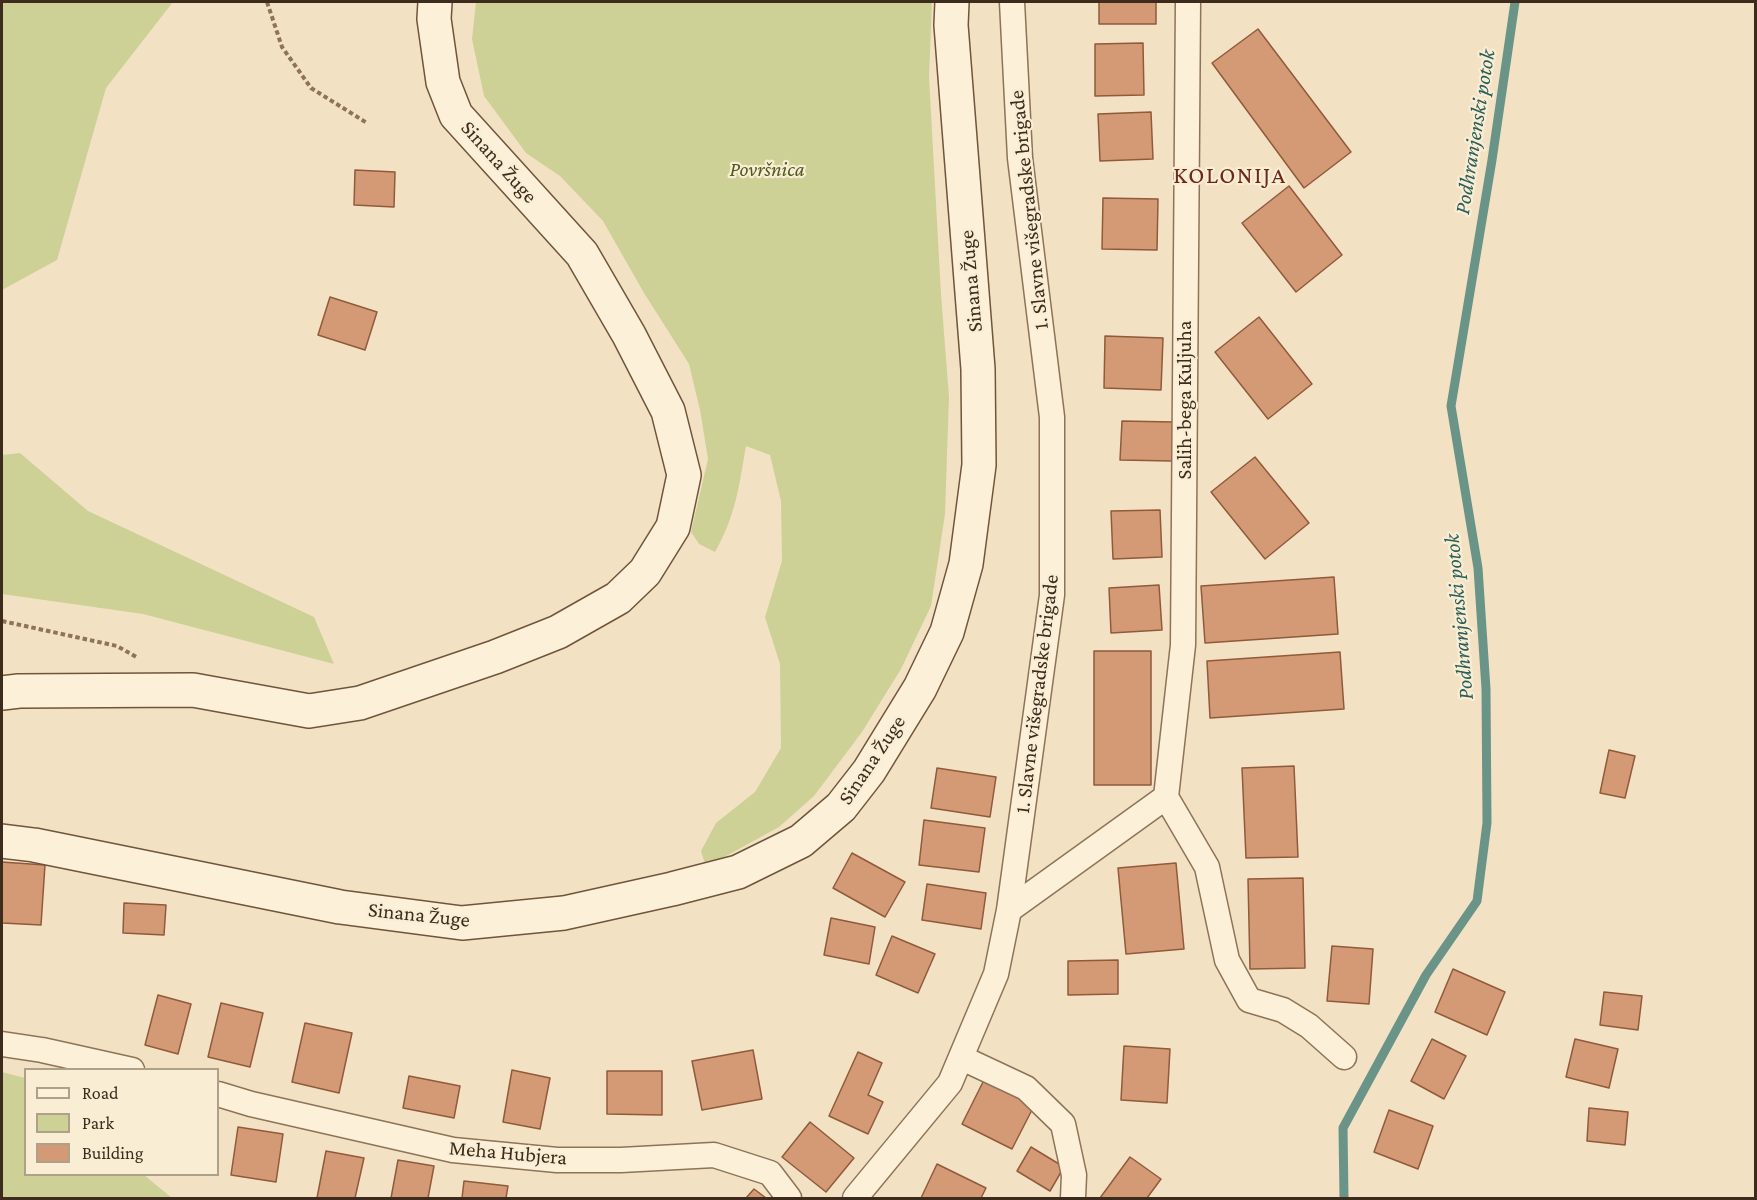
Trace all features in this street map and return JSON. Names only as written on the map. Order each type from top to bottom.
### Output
[{"type":"main road","name":"Sinana Žuge","points":[[2,693],[193,690],[309,711],[360,703],[495,657],[558,632],[618,597],[645,572],[673,527],[684,475],[668,411],[630,335],[582,254],[456,115],[443,82],[434,19],[435,2]]},
{"type":"main road","name":"Sinana Žuge","points":[[2,841],[34,845],[340,907],[462,923],[564,913],[738,872],[801,841],[842,807],[869,771],[920,688],[947,632],[966,564],[979,465],[978,369],[951,25],[952,2]]},
{"type":"street","name":"1. Slavne višegradske brigade","points":[[855,1198],[950,1083],[996,974],[1009,910],[1052,595],[1052,417],[1020,158],[1012,2]]},
{"type":"street","name":"Salih-bega Kuljuha","points":[[1166,797],[1184,645],[1188,2]]},
{"type":"street","points":[[1009,910],[1166,797],[1207,867],[1227,960],[1249,1000],[1283,1010],[1309,1026],[1344,1057]]},
{"type":"street","points":[[2,1044],[42,1050],[123,1068]]},
{"type":"street","points":[[962,1059],[1026,1088],[1063,1124],[1074,1175],[1073,1198]]},
{"type":"street","name":"Meha Hubjera","points":[[219,1094],[251,1104],[453,1150],[557,1160],[621,1160],[714,1155],[770,1173],[789,1198]]},
{"type":"path","points":[[267,2],[282,47],[311,88],[367,123]]},
{"type":"path","points":[[2,621],[117,646],[146,663]]},
{"type":"green space","points":[[2,2],[173,2],[106,88],[57,260],[2,290]]},
{"type":"green space","name":"Površnica","points":[[476,2],[932,2],[929,77],[949,397],[945,514],[931,606],[901,669],[862,732],[814,796],[779,827],[706,867],[701,851],[716,823],[755,792],[781,748],[780,664],[765,617],[782,561],[781,501],[770,455],[746,446],[736,500],[722,538],[715,552],[699,544],[691,532],[708,459],[689,364],[644,293],[603,221],[560,176],[526,153],[484,96],[472,39]]},
{"type":"green space","points":[[20,453],[88,511],[314,617],[334,664],[143,614],[2,594],[2,455]]},
{"type":"green space","points":[[2,1072],[24,1078],[24,1176],[145,1176],[172,1198],[2,1198]]},
{"type":"building","points":[[1099,2],[1156,2],[1156,24],[1099,24]]},
{"type":"building","points":[[1258,29],[1351,152],[1304,188],[1212,63]]},
{"type":"building","points":[[1143,43],[1144,95],[1095,96],[1095,44]]},
{"type":"building","points":[[1151,112],[1153,159],[1100,161],[1098,114]]},
{"type":"building","points":[[355,170],[395,172],[394,207],[354,205]]},
{"type":"building","points":[[1289,186],[1342,255],[1296,292],[1242,223]]},
{"type":"building","points":[[1103,198],[1158,199],[1157,250],[1102,249]]},
{"type":"building","points":[[330,297],[377,312],[365,350],[318,335]]},
{"type":"building","points":[[1259,317],[1312,384],[1268,419],[1215,352]]},
{"type":"building","points":[[1105,336],[1163,338],[1161,390],[1104,388]]},
{"type":"building","points":[[1122,421],[1173,422],[1172,461],[1120,460]]},
{"type":"building","points":[[1255,457],[1309,523],[1265,559],[1211,492]]},
{"type":"building","points":[[1160,510],[1162,557],[1113,559],[1111,511]]},
{"type":"building","points":[[1334,577],[1338,634],[1205,643],[1201,586]]},
{"type":"building","points":[[1159,585],[1162,630],[1111,633],[1109,588]]},
{"type":"building","points":[[1094,651],[1151,651],[1151,785],[1094,785]]},
{"type":"building","points":[[1340,652],[1344,709],[1210,718],[1207,661]]},
{"type":"building","points":[[1609,750],[1635,756],[1625,798],[1600,793]]},
{"type":"building","points":[[1294,766],[1298,857],[1246,858],[1242,768]]},
{"type":"building","points":[[937,768],[996,777],[990,817],[931,808]]},
{"type":"building","points":[[924,820],[985,828],[979,872],[919,865]]},
{"type":"building","points":[[852,853],[905,882],[885,917],[833,888]]},
{"type":"building","points":[[2,862],[45,865],[41,925],[2,923]]},
{"type":"building","points":[[1176,863],[1184,949],[1126,954],[1118,868]]},
{"type":"building","points":[[1303,878],[1305,968],[1250,969],[1248,879]]},
{"type":"building","points":[[927,884],[986,893],[981,929],[922,920]]},
{"type":"building","points":[[124,903],[166,905],[164,935],[123,933]]},
{"type":"building","points":[[831,918],[875,927],[869,964],[824,955]]},
{"type":"building","points":[[892,936],[935,954],[918,993],[876,975]]},
{"type":"building","points":[[1332,946],[1373,949],[1369,1004],[1327,1001]]},
{"type":"building","points":[[1118,960],[1118,994],[1068,995],[1068,961]]},
{"type":"building","points":[[1453,969],[1505,992],[1487,1035],[1435,1012]]},
{"type":"building","points":[[1604,992],[1642,996],[1638,1030],[1600,1025]]},
{"type":"building","points":[[158,995],[191,1004],[178,1054],[145,1045]]},
{"type":"building","points":[[221,1003],[263,1013],[250,1067],[208,1057]]},
{"type":"building","points":[[305,1023],[352,1033],[339,1093],[292,1082]]},
{"type":"building","points":[[1432,1039],[1466,1056],[1444,1099],[1411,1081]]},
{"type":"building","points":[[1575,1039],[1618,1049],[1609,1088],[1566,1077]]},
{"type":"building","points":[[1124,1046],[1170,1049],[1167,1103],[1121,1100]]},
{"type":"building","points":[[753,1050],[762,1099],[702,1110],[692,1061]]},
{"type":"building","points":[[858,1052],[882,1063],[868,1095],[883,1102],[868,1134],[829,1116]]},
{"type":"building","points":[[512,1070],[550,1078],[540,1129],[503,1122]]},
{"type":"building","points":[[607,1071],[662,1071],[662,1115],[607,1114]]},
{"type":"building","points":[[409,1076],[460,1086],[454,1118],[403,1108]]},
{"type":"building","points":[[985,1078],[1035,1104],[1012,1149],[962,1124]]},
{"type":"building","points":[[1589,1108],[1628,1112],[1625,1145],[1587,1141]]},
{"type":"building","points":[[1389,1110],[1433,1126],[1418,1169],[1374,1152]]},
{"type":"building","points":[[810,1122],[854,1158],[826,1192],[782,1157]]},
{"type":"building","points":[[238,1127],[283,1134],[276,1182],[231,1175]]},
{"type":"building","points":[[1031,1147],[1064,1167],[1050,1191],[1017,1171]]},
{"type":"building","points":[[326,1151],[364,1158],[355,1198],[317,1198]]},
{"type":"building","points":[[1130,1157],[1161,1179],[1147,1198],[1100,1198]]},
{"type":"building","points":[[398,1160],[434,1166],[428,1198],[391,1198]]},
{"type":"building","points":[[937,1164],[986,1188],[981,1198],[921,1198]]},
{"type":"building","points":[[464,1181],[508,1186],[506,1198],[462,1198]]},
{"type":"building","points":[[754,1189],[766,1198],[746,1198]]},
{"type":"waterway","name":"Podhranjenski potok","points":[[1344,1198],[1343,1128],[1426,975],[1477,901],[1487,823],[1486,689],[1478,568],[1451,406],[1492,160],[1515,2]]},
{"type":"district","name":"KOLONIJA","points":[[1230,176]]}]
